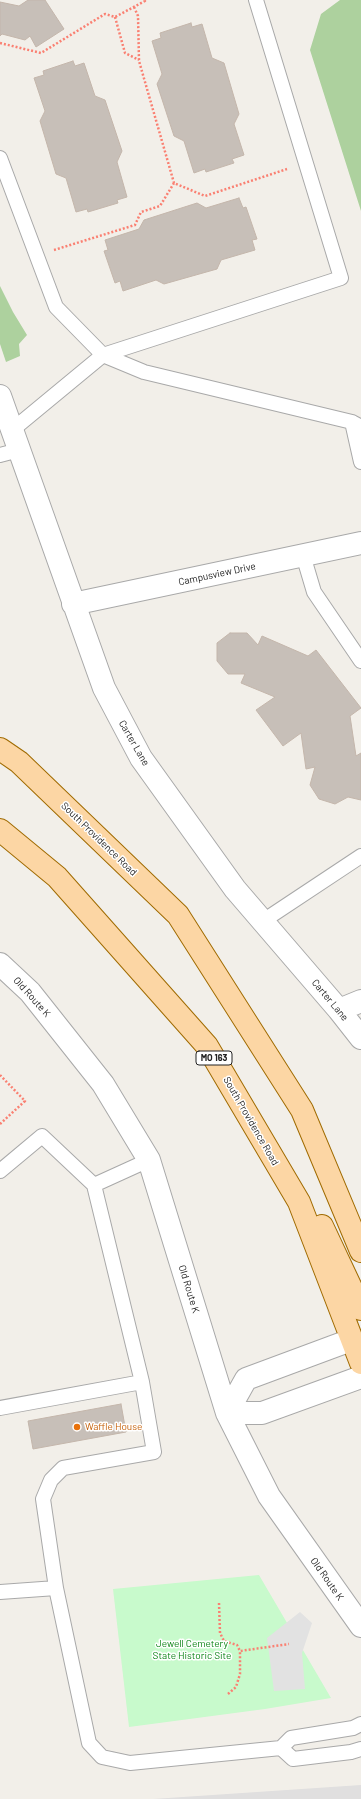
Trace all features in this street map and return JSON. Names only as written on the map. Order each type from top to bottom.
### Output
[{"type":"main road","name":"South Providence Road","points":[[0,749],[19,762],[178,915],[302,1110],[361,1251]]},
{"type":"main road","name":"South Providence Road","points":[[0,830],[57,877],[207,1046],[299,1202],[356,1343],[361,1363]]},
{"type":"main road","points":[[299,1202],[316,1213],[361,1309]]},
{"type":"street","name":"Carter Lane","points":[[0,396],[10,445],[73,604],[104,688],[141,758],[235,889],[340,1010],[361,1038]]},
{"type":"street","name":"Campusview Drive","points":[[73,604],[361,543]]},
{"type":"street","name":"Old Route K","points":[[0,964],[30,992],[103,1084],[149,1160],[227,1413],[269,1496],[361,1626]]},
{"type":"street","points":[[340,1010],[361,1001]]},
{"type":"street","points":[[356,1343],[246,1379],[227,1413],[262,1413],[361,1377]]},
{"type":"lane","points":[[10,445],[103,355],[341,278],[256,0]]},
{"type":"lane","points":[[0,158],[56,307],[103,355],[144,372],[357,425],[361,462]]},
{"type":"lane","points":[[303,555],[314,592],[361,661]]},
{"type":"lane","points":[[263,921],[361,856]]},
{"type":"lane","points":[[0,1171],[42,1136],[94,1185],[142,1382],[154,1452],[63,1468],[51,1480],[43,1499],[56,1588],[89,1743],[102,1757],[130,1763],[281,1748],[291,1738],[353,1728],[361,1724]]},
{"type":"lane","points":[[94,1185],[149,1160]]},
{"type":"lane","points":[[0,1408],[142,1382]]},
{"type":"lane","points":[[0,1592],[56,1588]]},
{"type":"lane","points":[[281,1748],[293,1759],[351,1752],[361,1749]]},
{"type":"path","points":[[0,43],[41,53],[105,14],[115,17],[145,1],[144,0]]},
{"type":"path","points":[[37,255],[135,225],[141,212],[160,206],[174,183],[139,61],[138,16],[134,7]]},
{"type":"path","points":[[115,17],[125,53],[139,61]]},
{"type":"path","points":[[174,183],[205,196],[306,163]]},
{"type":"path","points":[[0,1075],[25,1101],[0,1124]]},
{"type":"path","points":[[219,1603],[220,1632],[224,1641],[237,1645],[240,1651],[240,1674],[236,1687],[228,1694]]},
{"type":"path","points":[[240,1651],[289,1644]]},
{"type":"shaded area","points":[[300,1612],[312,1623],[302,1653],[305,1689],[274,1691],[267,1638]]},
{"type":"shaded area","points":[[361,1785],[361,1799],[153,1799]]},
{"type":"green space","points":[[340,0],[361,0],[361,211],[310,50],[321,14]]},
{"type":"green space","points":[[0,286],[27,335],[19,344],[20,356],[6,362],[0,344]]},
{"type":"green space","name":"Jewell Cemetery State Historic Site","points":[[259,1575],[331,1698],[265,1709],[129,1727],[113,1589]]},
{"type":"building","points":[[28,0],[45,0],[64,29],[36,47],[30,36],[25,40],[2,34],[0,36],[0,2],[19,6]]},
{"type":"building","points":[[191,23],[192,27],[202,24],[212,58],[224,63],[239,114],[234,124],[244,155],[232,159],[234,163],[206,172],[205,169],[194,173],[184,141],[174,136],[157,84],[162,74],[152,41],[161,38],[160,33]]},
{"type":"building","points":[[73,61],[75,66],[84,63],[95,96],[105,100],[122,151],[117,162],[127,197],[117,200],[118,203],[88,212],[87,209],[76,212],[66,178],[56,174],[40,121],[45,111],[34,78],[44,75],[43,71]]},
{"type":"building","points":[[239,198],[243,208],[246,207],[257,239],[252,240],[255,250],[221,260],[217,269],[164,284],[156,280],[123,291],[120,281],[115,283],[104,251],[108,250],[105,240],[139,229],[144,220],[197,203],[206,208]]},
{"type":"building","points":[[230,633],[247,633],[258,645],[262,636],[308,656],[316,650],[361,708],[350,716],[356,756],[361,753],[361,800],[348,797],[335,804],[319,799],[310,785],[315,767],[306,769],[301,733],[283,746],[256,710],[275,697],[241,683],[245,674],[228,674],[217,661],[217,643]]},
{"type":"building","name":"Waffle House","points":[[121,1404],[126,1432],[33,1449],[28,1421]]},
{"type":"place","name":"Waffle House","points":[[77,1427]]}]
